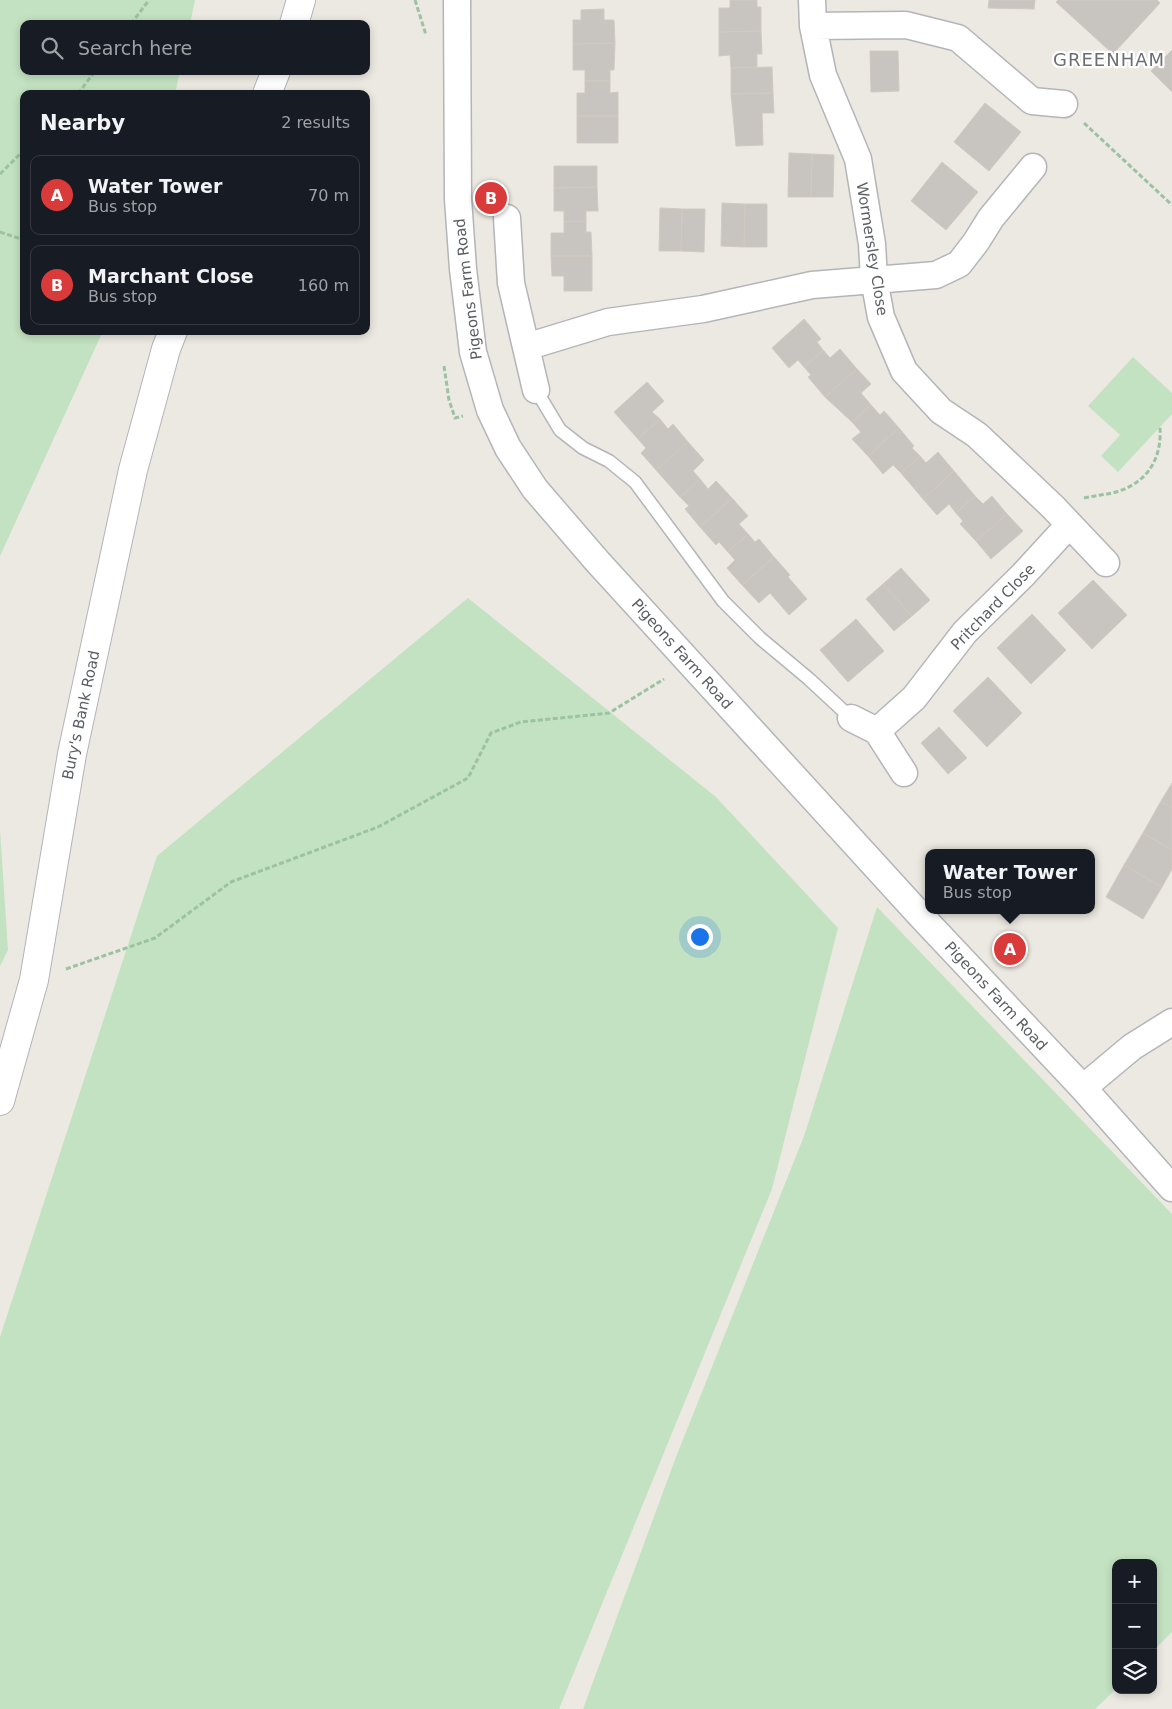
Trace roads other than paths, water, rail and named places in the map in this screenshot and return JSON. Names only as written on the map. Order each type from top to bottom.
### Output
[{"type":"street","points":[[295,20],[301,0]]},
{"type":"street","name":"Pigeons Farm Road","points":[[457,0],[458,199],[463,269],[473,352],[490,410],[508,448],[535,489],[690,662],[920,915],[1083,1088],[1172,1188]]},
{"type":"street","name":"Wormersley Close","points":[[812,0],[813,26],[823,74],[858,159],[872,244],[874,279],[881,317],[904,371],[941,411],[976,435],[1106,563]]},
{"type":"street","points":[[813,26],[906,25],[958,38],[1032,101],[1064,104]]},
{"type":"street","points":[[269,90],[274,75]]},
{"type":"street","points":[[526,347],[608,322],[703,309],[812,285],[936,276],[959,264],[976,242],[990,218],[1032,167]]},
{"type":"street","points":[[507,218],[511,283],[536,390]]},
{"type":"street","name":"Bury's Bank Road","points":[[0,1101],[34,980],[72,754],[133,470],[171,335]]},
{"type":"street","name":"Pritchard Close","points":[[877,731],[914,698],[965,632],[1024,575],[1060,517]]},
{"type":"street","points":[[851,718],[877,731],[904,773]]},
{"type":"street","points":[[1083,1088],[1132,1047],[1172,1022]]},
{"type":"lane","points":[[536,390],[560,430],[583,448],[609,461],[635,482],[723,601],[760,638],[809,679],[851,718]]},
{"type":"place","name":"Marchant Close","points":[[491,198]]},
{"type":"place","name":"Water Tower","points":[[1010,949]]},
{"type":"district","name":"GREENHAM","points":[[1109,60]]}]
